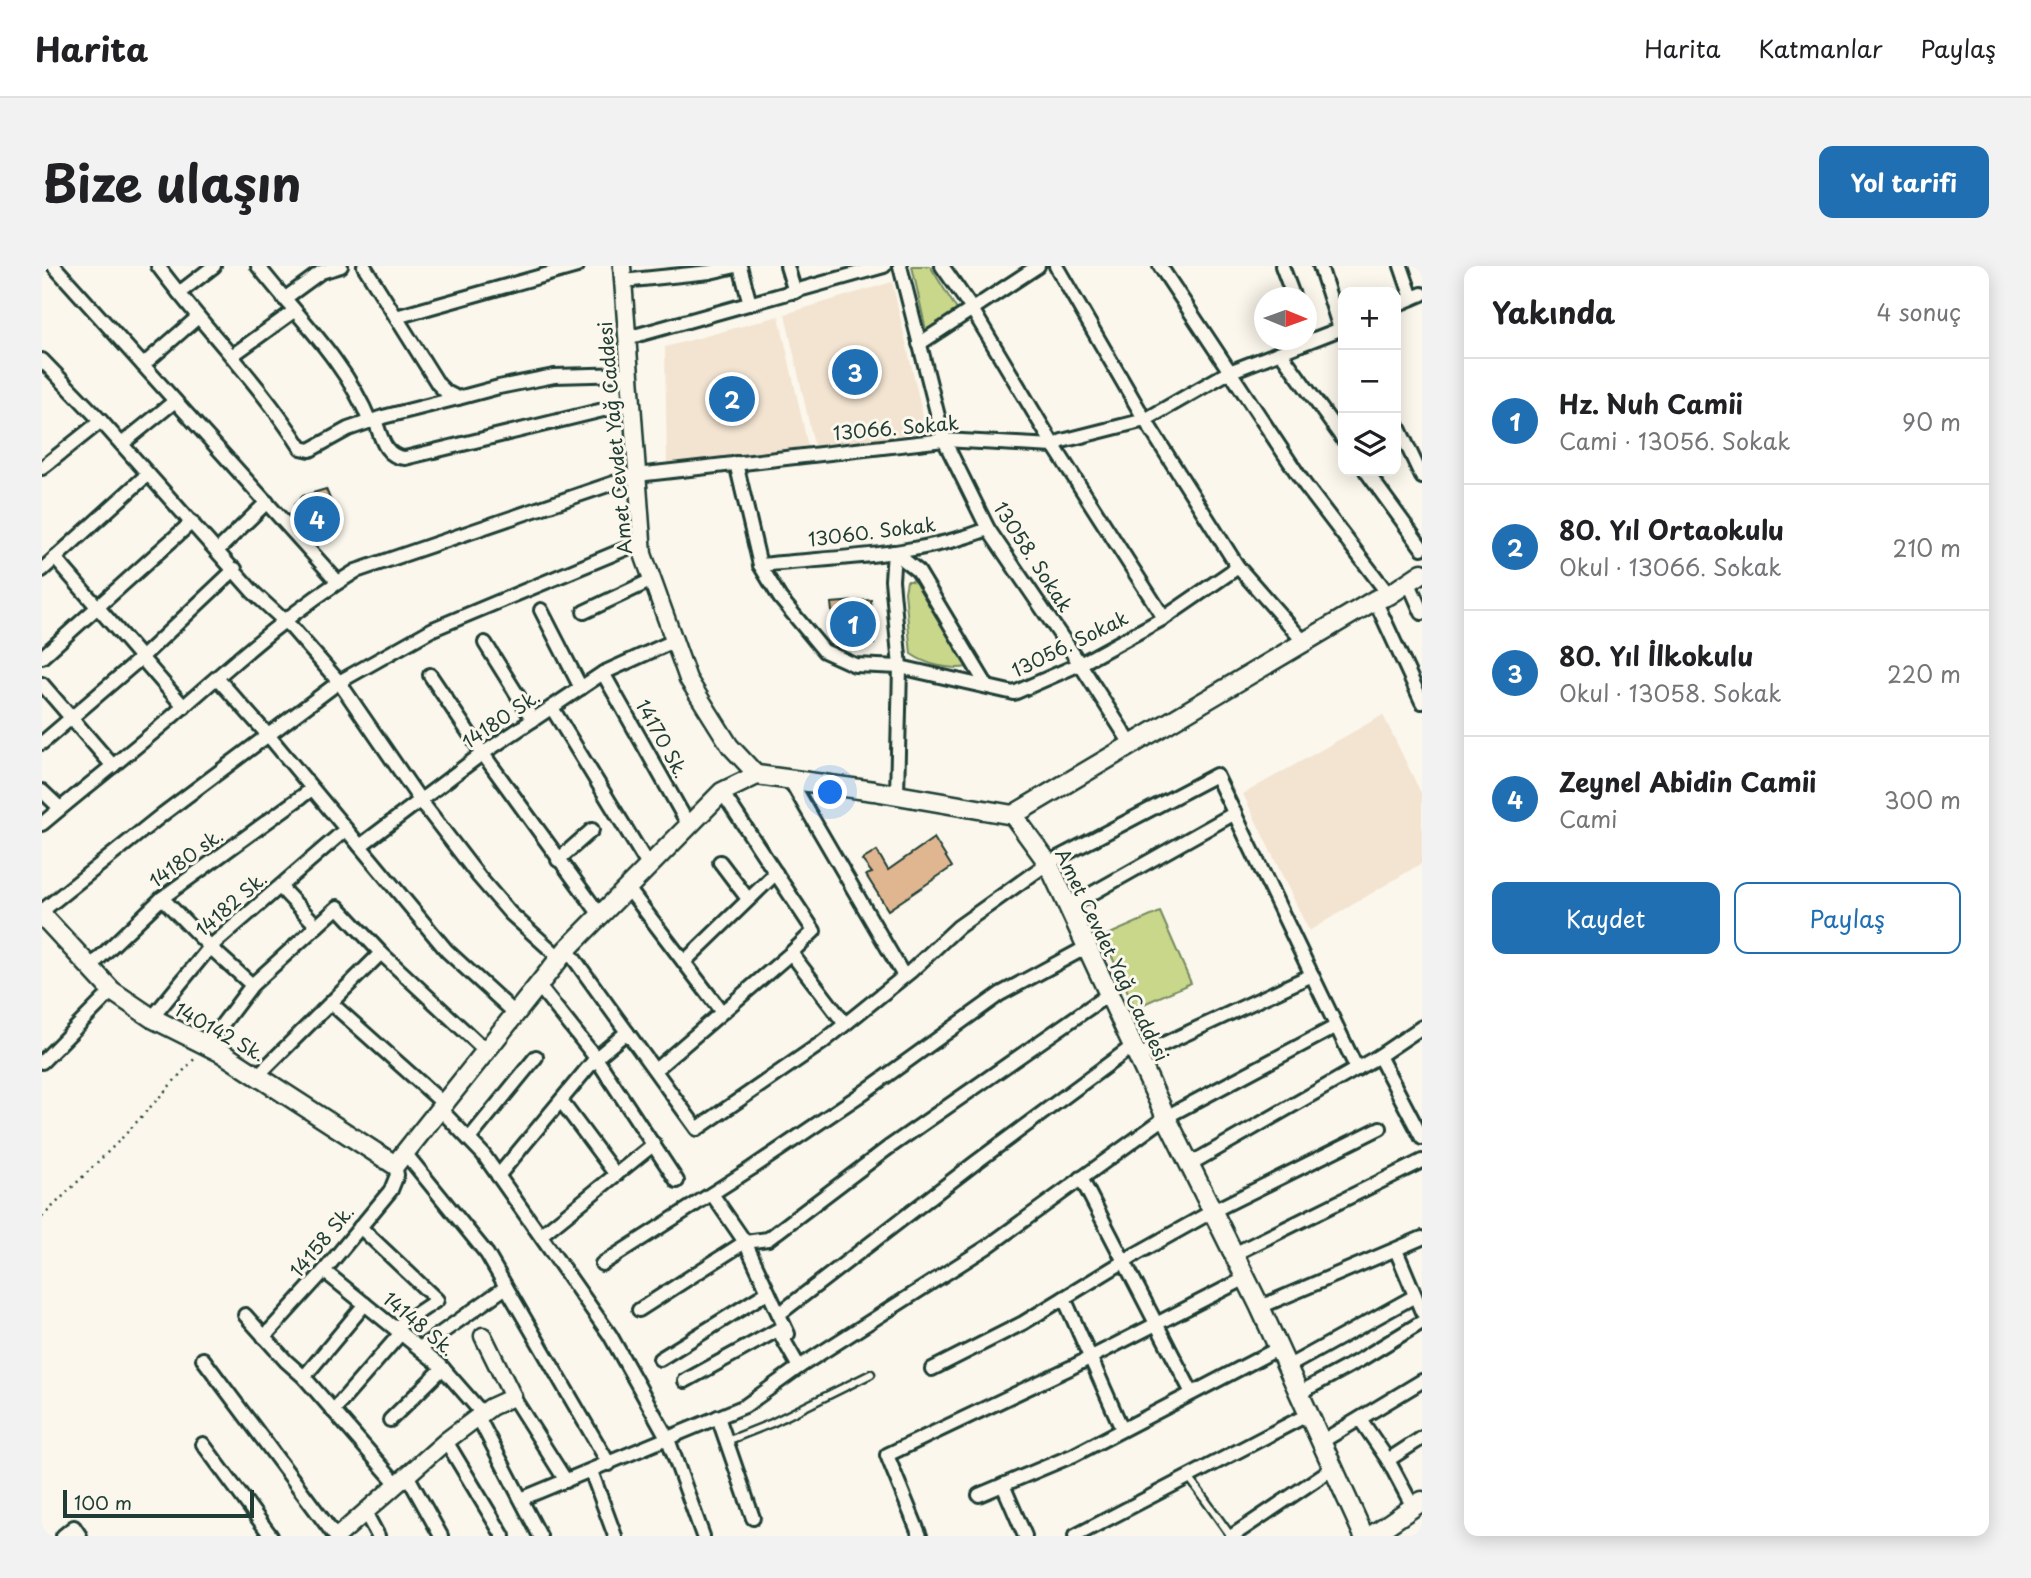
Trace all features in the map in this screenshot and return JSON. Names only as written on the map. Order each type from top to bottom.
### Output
[{"type":"main road","points":[[400,1159],[563,954],[722,792],[757,775],[1013,815],[1415,577]]},
{"type":"main road","name":"Amet Cevdet Yağ Caddesi","points":[[1013,815],[1048,863],[1166,1117],[1261,1307],[1364,1536]]},
{"type":"main road","name":"140142 Sk.","points":[[42,913],[113,991],[152,1018],[206,1046],[400,1159]]},
{"type":"main road","points":[[1371,1536],[1418,1504]]},
{"type":"street","points":[[42,269],[48,266]]},
{"type":"street","points":[[54,266],[338,582]]},
{"type":"street","points":[[158,266],[282,417],[301,448],[310,450],[348,429],[372,421],[499,387],[554,376],[629,374]]},
{"type":"street","points":[[179,293],[214,266]]},
{"type":"street","points":[[258,266],[318,338],[360,397],[384,444],[390,453],[397,457],[404,458],[632,403]]},
{"type":"street","points":[[284,299],[321,272],[341,266]]},
{"type":"street","points":[[364,266],[438,384],[458,398]]},
{"type":"street","points":[[396,317],[577,266]]},
{"type":"street","points":[[622,274],[710,272],[738,266],[750,304]]},
{"type":"street","points":[[787,266],[795,292]]},
{"type":"street","points":[[627,338],[884,266]]},
{"type":"street","name":"13058. Sokak","points":[[900,266],[944,440],[988,529],[1131,744]]},
{"type":"street","points":[[942,266],[972,309],[1054,446],[1164,618]]},
{"type":"street","points":[[919,344],[1038,266]]},
{"type":"street","points":[[1056,266],[1145,420],[1238,567],[1304,642]]},
{"type":"street","points":[[1160,266],[1382,598],[1422,702]]},
{"type":"street","points":[[1282,266],[1290,287]]},
{"type":"street","points":[[1320,266],[1338,318]]},
{"type":"street","points":[[1401,266],[1417,296]]},
{"type":"street","name":"Amet Cevdet Yağ Caddesi","points":[[622,274],[643,554],[688,679],[730,746],[757,775]]},
{"type":"street","points":[[233,355],[294,311]]},
{"type":"street","points":[[142,365],[198,317]]},
{"type":"street","name":"13066. Sokak","points":[[1317,333],[1338,330]]},
{"type":"street","name":"13066. Sokak","points":[[42,824],[284,620],[356,570],[637,475],[944,440],[1054,446],[1062,441],[1145,420],[1229,372],[1285,350]]},
{"type":"street","points":[[1280,353],[1338,432]]},
{"type":"street","points":[[42,360],[123,443],[253,592],[284,620],[339,682],[420,800],[510,913],[563,954],[627,1032],[697,1129],[823,1042],[904,976],[958,927],[1048,863],[1216,775],[1357,1069]]},
{"type":"street","points":[[123,443],[175,401]]},
{"type":"street","points":[[42,468],[101,421]]},
{"type":"street","points":[[1401,433],[1422,477]]},
{"type":"street","name":"13056. Sokak","points":[[736,463],[760,565],[780,598],[824,651],[855,665],[900,667],[1014,693],[1080,664],[1164,618],[1238,567]]},
{"type":"street","points":[[42,570],[148,474]]},
{"type":"street","points":[[1370,476],[1422,548]]},
{"type":"street","points":[[218,550],[267,502]]},
{"type":"street","points":[[42,657],[192,522]]},
{"type":"street","name":"13060. Sokak","points":[[760,565],[894,552],[959,540],[988,529]]},
{"type":"street","points":[[42,913],[163,814],[339,682],[433,629],[642,542]]},
{"type":"street","points":[[894,552],[892,580],[900,667],[897,795]]},
{"type":"street","points":[[894,552],[918,571],[987,686]]},
{"type":"street","points":[[55,558],[184,707]]},
{"type":"street","points":[[42,743],[141,657],[235,569]]},
{"type":"street","points":[[1415,577],[1422,613]]},
{"type":"street","points":[[584,611],[652,580]]},
{"type":"street","points":[[541,610],[580,688]]},
{"type":"street","name":"14180 Sk.","points":[[360,846],[483,754],[580,688],[603,673],[674,641]]},
{"type":"street","points":[[485,643],[533,720]]},
{"type":"street","name":"14170 Sk.","points":[[603,673],[688,824]]},
{"type":"street","points":[[430,674],[483,754],[600,915]]},
{"type":"street","points":[[217,678],[268,735],[447,951],[516,1014]]},
{"type":"street","points":[[42,684],[113,766]]},
{"type":"street","points":[[551,708],[648,865]]},
{"type":"street","points":[[790,780],[904,976]]},
{"type":"street","name":"14180 sk.","points":[[90,967],[162,898],[312,789]]},
{"type":"street","points":[[42,791],[60,808]]},
{"type":"street","points":[[655,1070],[814,931],[722,792]]},
{"type":"street","points":[[1069,907],[1235,813]]},
{"type":"street","points":[[558,860],[592,830]]},
{"type":"street","name":"14182 Sk.","points":[[152,1018],[209,947],[345,831]]},
{"type":"street","points":[[720,862],[748,899]]},
{"type":"street","points":[[684,962],[776,873]]},
{"type":"street","points":[[280,887],[317,926]]},
{"type":"street","points":[[627,887],[721,1011]]},
{"type":"street","points":[[162,898],[209,947],[252,985]]},
{"type":"street","points":[[206,1046],[252,985],[338,907],[381,953],[486,1051]]},
{"type":"street","points":[[602,1264],[860,1095],[1000,994],[1087,947]]},
{"type":"street","points":[[257,1076],[381,953]]},
{"type":"street","points":[[791,953],[845,1024]]},
{"type":"street","points":[[685,1381],[781,1320],[965,1171],[1135,1051],[1312,975]]},
{"type":"street","points":[[538,985],[596,1059],[677,1181]]},
{"type":"street","points":[[42,1062],[113,991]]},
{"type":"street","points":[[639,1310],[745,1242],[768,1239],[888,1148],[1109,994]]},
{"type":"street","points":[[331,1003],[442,1106],[541,1235],[610,1335],[668,1439],[702,1536]]},
{"type":"street","points":[[521,1499],[745,1406],[799,1367],[987,1247],[1166,1117],[1335,1027]]},
{"type":"street","points":[[1190,1164],[1357,1069],[1422,1027]]},
{"type":"street","points":[[498,1176],[596,1059],[627,1032]]},
{"type":"street","points":[[1379,1056],[1422,1138]]},
{"type":"street","points":[[468,1139],[537,1057]]},
{"type":"street","points":[[561,1101],[616,1175]]},
{"type":"street","points":[[932,1368],[1023,1323],[1213,1211],[1380,1128]]},
{"type":"street","points":[[541,1235],[654,1144]]},
{"type":"street","points":[[400,1159],[487,1254],[609,1464]]},
{"type":"street","name":"14158 Sk.","points":[[264,1336],[324,1271],[391,1190],[400,1159]]},
{"type":"street","points":[[1234,1254],[1422,1161]]},
{"type":"street","points":[[1081,1178],[1192,1393]]},
{"type":"street","points":[[712,1194],[745,1242],[788,1334],[782,1337],[799,1367]]},
{"type":"street","points":[[333,1411],[398,1331],[437,1300],[360,1227]]},
{"type":"street","points":[[1261,1307],[1422,1238]]},
{"type":"street","points":[[1396,1250],[1422,1312]]},
{"type":"street","name":"14148 Sk.","points":[[324,1271],[443,1368],[480,1415],[540,1536]]},
{"type":"street","points":[[920,1536],[887,1455],[1091,1357],[1246,1278]]},
{"type":"street","points":[[420,1348],[506,1287]]},
{"type":"street","points":[[660,1359],[768,1292]]},
{"type":"street","points":[[1287,1367],[1415,1296]]},
{"type":"street","points":[[1064,1298],[1122,1429]]},
{"type":"street","points":[[304,1377],[365,1304]]},
{"type":"street","points":[[245,1315],[333,1411],[402,1480],[441,1536]]},
{"type":"street","points":[[1299,1393],[1422,1322]]},
{"type":"street","points":[[482,1336],[513,1397],[566,1481]]},
{"type":"street","points":[[979,1495],[1074,1455],[1279,1348]]},
{"type":"street","points":[[203,1359],[336,1536],[446,1441],[491,1406],[513,1397]]},
{"type":"street","points":[[390,1420],[443,1368]]},
{"type":"street","points":[[1321,1442],[1422,1381]]},
{"type":"street","points":[[1075,1536],[1309,1414]]},
{"type":"street","points":[[718,1417],[753,1518]]},
{"type":"street","points":[[1360,1419],[1418,1504]]},
{"type":"street","points":[[1388,1460],[1422,1438]]},
{"type":"street","points":[[446,1441],[503,1536]]},
{"type":"street","points":[[203,1444],[271,1536]]},
{"type":"street","points":[[1232,1536],[1333,1468]]},
{"type":"street","points":[[591,1471],[615,1536]]},
{"type":"street","points":[[1003,1485],[1025,1536]]},
{"type":"street","points":[[365,1513],[378,1536]]},
{"type":"street","points":[[63,1536],[74,1527],[80,1536]]},
{"type":"lane","points":[[727,1441],[772,1423],[871,1374]]},
{"type":"lane","points":[[1188,1476],[1232,1536]]},
{"type":"path","points":[[42,1217],[121,1139],[206,1046]]},
{"type":"shaded area","points":[[892,282],[926,429],[921,435],[815,450],[785,314]]},
{"type":"shaded area","points":[[779,316],[809,451],[667,467],[665,347]]},
{"type":"shaded area","points":[[1383,715],[1422,795],[1422,863],[1309,931],[1243,794]]},
{"type":"green space","points":[[912,266],[930,266],[959,313],[926,330]]},
{"type":"green space","points":[[907,581],[916,583],[931,599],[968,667],[938,666],[911,654],[905,592]]},
{"type":"green space","points":[[1160,912],[1191,983],[1135,1008],[1103,937]]},
{"type":"building","points":[[326,489],[341,526],[310,535],[301,533],[294,505],[303,496]]},
{"type":"building","points":[[871,600],[874,644],[836,646],[831,603]]},
{"type":"building","points":[[934,838],[952,867],[888,910],[866,875],[872,873],[862,860],[877,851],[888,870]]},
{"type":"place","name":"80. Yıl İlkokulu","points":[[855,372]]},
{"type":"place","name":"80. Yıl Ortaokulu","points":[[732,399]]},
{"type":"place","name":"Zeynel Abidin Camii","points":[[317,519]]},
{"type":"place","name":"Hz. Nuh Camii","points":[[853,624]]}]
